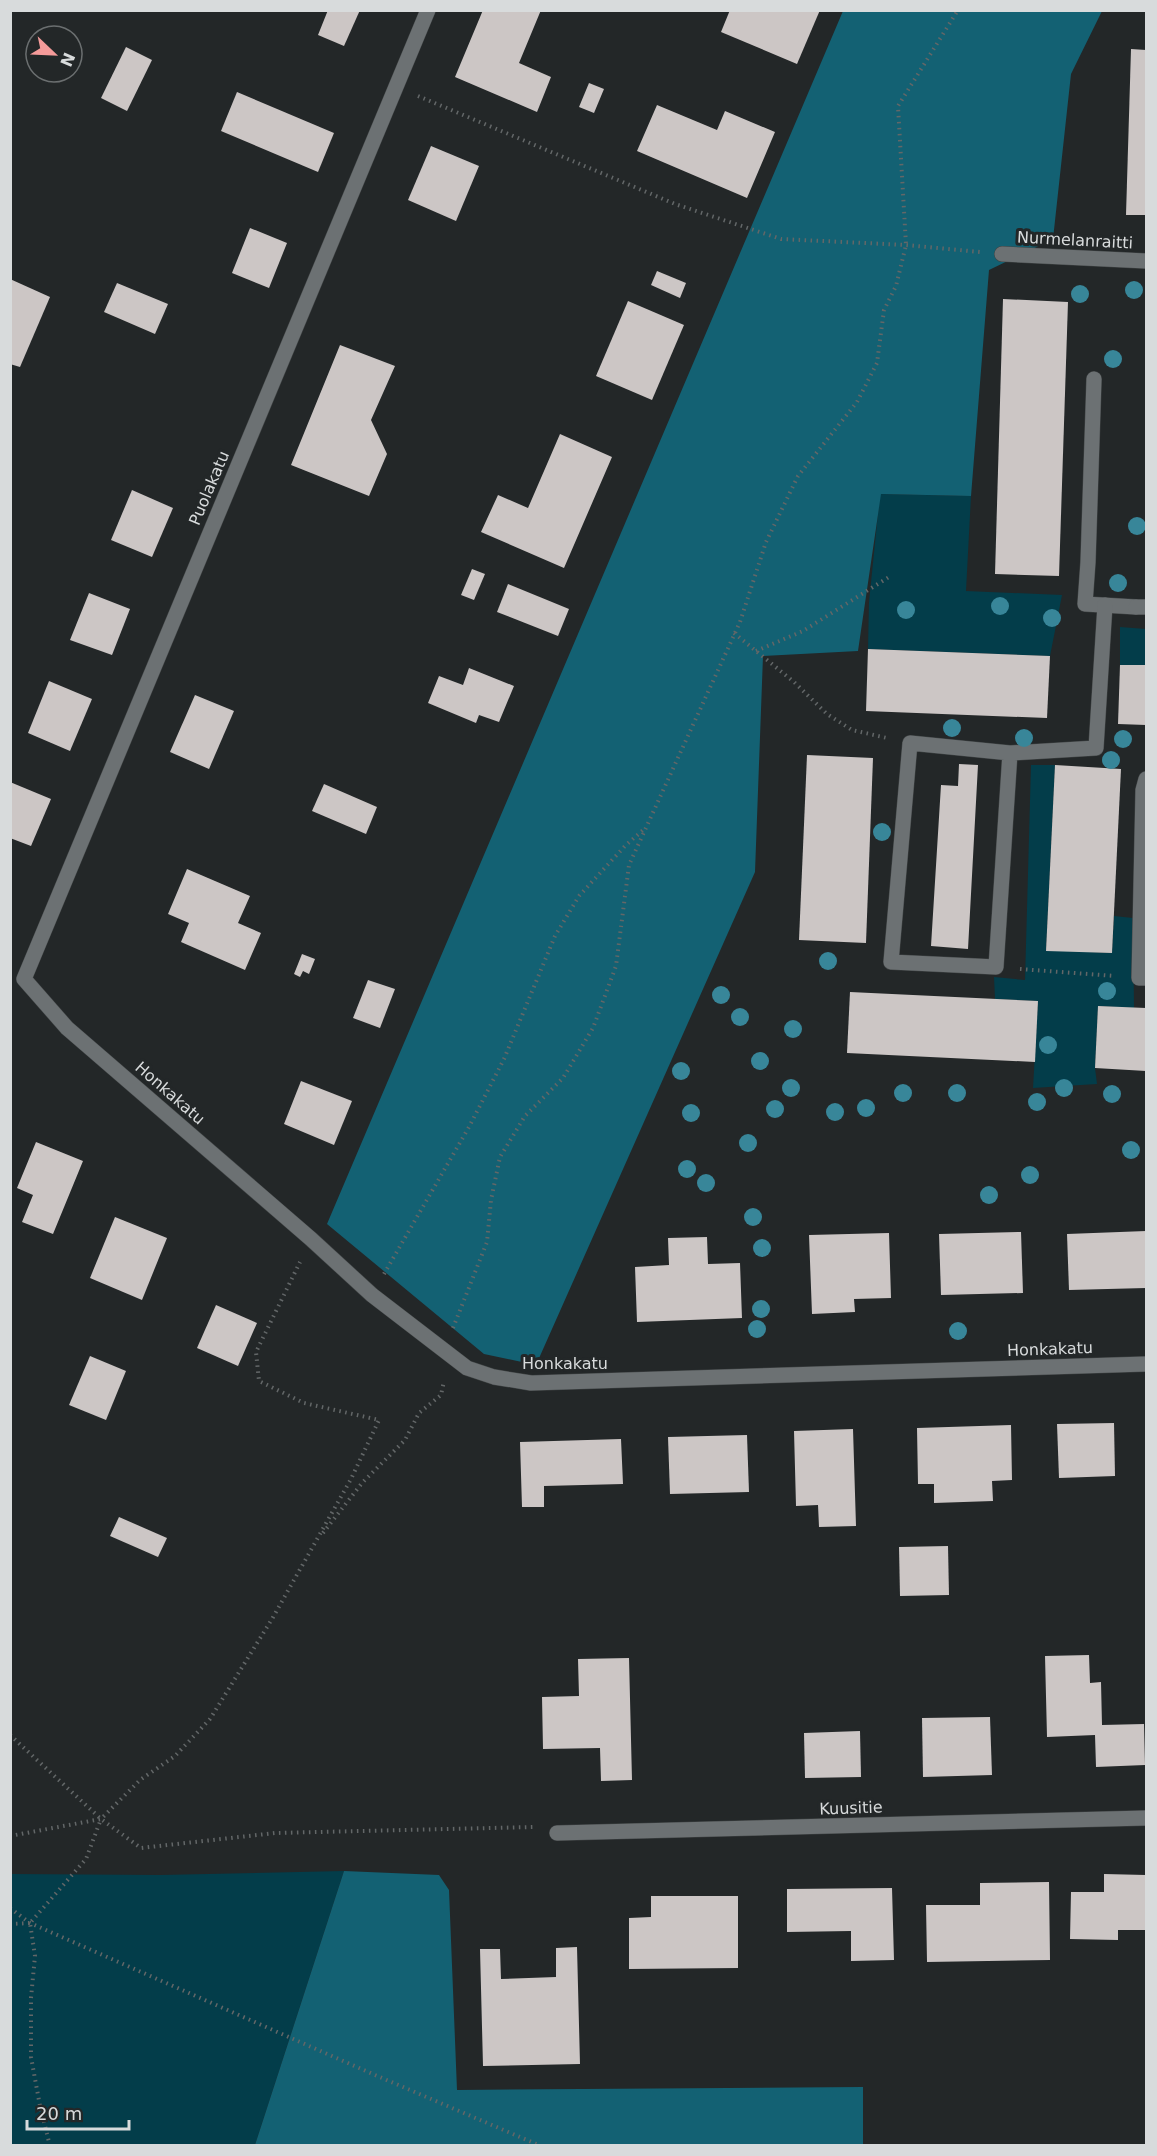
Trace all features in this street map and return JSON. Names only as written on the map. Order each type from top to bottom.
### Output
[{"type":"street","name":"Puolakatu","points":[[24,979],[428,10]]},
{"type":"street","name":"Nurmelanraitti","points":[[1002,254],[1146,261]]},
{"type":"street","points":[[1094,379],[1085,604],[1141,607]]},
{"type":"street","points":[[1010,753],[996,967],[891,962],[910,743],[1010,753],[1096,747],[1105,605]]},
{"type":"street","points":[[1143,978],[1143,790],[1146,779]]},
{"type":"street","name":"Honkakatu","points":[[24,979],[67,1028],[311,1239],[372,1295],[467,1368],[494,1377],[531,1383],[1146,1364]]},
{"type":"street","name":"Kuusitie","points":[[557,1833],[1146,1818]]},
{"type":"path","points":[[316,1543],[362,1483],[405,1440],[419,1413],[441,1395],[445,1352],[450,1335],[487,1242],[491,1200],[500,1157],[525,1116],[563,1078],[593,1028],[616,966],[629,865],[734,633],[766,542],[798,476],[856,402],[877,363],[884,310],[896,286],[906,245],[898,106],[958,10]]},
{"type":"path","points":[[395,86],[675,204],[781,239],[906,245],[1002,254]]},
{"type":"path","points":[[756,651],[803,631],[889,577]]},
{"type":"path","points":[[734,633],[794,682],[827,714],[852,730],[910,743]]},
{"type":"path","points":[[372,1295],[469,1127],[494,1079],[555,936],[579,896],[625,846],[646,827]]},
{"type":"path","points":[[996,967],[1143,978]]},
{"type":"path","points":[[10,1924],[30,1923],[86,1859],[101,1819],[140,1780],[175,1756],[210,1719],[273,1619],[316,1543],[351,1479],[379,1420],[304,1403],[258,1382],[256,1352],[311,1239]]},
{"type":"path","points":[[10,1735],[101,1819],[141,1848],[275,1833],[531,1826],[557,1833]]},
{"type":"path","points":[[10,1836],[101,1819]]},
{"type":"path","points":[[10,1908],[30,1923],[541,2145]]},
{"type":"path","points":[[30,1923],[35,1956],[31,1998],[31,2057],[50,2145]]},
{"type":"shaded area","points":[[843,11],[1102,11],[1071,74],[1053,239],[989,270],[971,496],[881,494],[858,651],[763,656],[755,872],[536,1365],[484,1354],[327,1224]]},
{"type":"shaded area","points":[[880,494],[971,496],[966,591],[1062,595],[1050,656],[868,649],[869,602]]},
{"type":"shaded area","points":[[1120,627],[1146,629],[1146,665],[1120,665]]},
{"type":"shaded area","points":[[1031,765],[1055,765],[1046,950],[1112,953],[1114,916],[1133,918],[1134,1008],[1098,1006],[1095,1068],[1097,1084],[1033,1088],[1038,1001],[995,999],[994,977],[1025,980]]},
{"type":"shaded area","points":[[344,1871],[255,2145],[11,2145],[11,1874],[160,1875]]},
{"type":"shaded area","points":[[344,1871],[439,1875],[449,1890],[457,2090],[863,2087],[863,2145],[255,2145]]},
{"type":"building","points":[[328,10],[360,10],[344,46],[318,35]]},
{"type":"building","points":[[483,10],[541,10],[519,63],[551,77],[537,112],[455,77]]},
{"type":"building","points":[[730,10],[820,10],[797,64],[721,32]]},
{"type":"building","points":[[126,47],[152,60],[127,111],[101,98]]},
{"type":"building","points":[[1131,49],[1146,50],[1146,215],[1126,215]]},
{"type":"building","points":[[589,83],[604,89],[594,113],[579,107]]},
{"type":"building","points":[[237,92],[334,133],[318,172],[221,131]]},
{"type":"building","points":[[657,105],[717,130],[725,111],[775,132],[747,198],[637,151]]},
{"type":"building","points":[[431,146],[479,166],[456,221],[408,200]]},
{"type":"building","points":[[250,228],[287,243],[269,288],[232,273]]},
{"type":"building","points":[[657,271],[686,283],[680,298],[651,285]]},
{"type":"building","points":[[10,279],[50,297],[20,367],[10,364]]},
{"type":"building","points":[[117,283],[168,304],[155,334],[104,312]]},
{"type":"building","points":[[1003,299],[1068,302],[1059,576],[995,574]]},
{"type":"building","points":[[628,301],[684,325],[652,400],[596,376]]},
{"type":"building","points":[[340,345],[395,366],[371,420],[387,454],[369,496],[291,465]]},
{"type":"building","points":[[560,434],[612,457],[564,568],[481,532],[498,495],[528,508]]},
{"type":"building","points":[[132,490],[173,508],[152,557],[111,540]]},
{"type":"building","points":[[472,569],[485,574],[474,600],[461,595]]},
{"type":"building","points":[[508,584],[569,609],[558,636],[497,612]]},
{"type":"building","points":[[89,593],[130,609],[112,655],[70,640]]},
{"type":"building","points":[[868,649],[1050,656],[1047,718],[866,711]]},
{"type":"building","points":[[1120,665],[1146,665],[1146,725],[1118,724]]},
{"type":"building","points":[[469,668],[514,686],[499,722],[479,715],[476,723],[428,703],[439,676],[463,685]]},
{"type":"building","points":[[49,681],[92,699],[70,751],[28,733]]},
{"type":"building","points":[[195,695],[234,711],[209,769],[170,752]]},
{"type":"building","points":[[807,755],[873,758],[866,943],[799,940]]},
{"type":"building","points":[[959,764],[978,765],[968,949],[931,946],[941,785],[958,786]]},
{"type":"building","points":[[1055,765],[1121,769],[1112,953],[1046,951]]},
{"type":"building","points":[[10,782],[51,799],[31,846],[10,838]]},
{"type":"building","points":[[324,784],[377,807],[366,834],[312,811]]},
{"type":"building","points":[[187,869],[250,896],[238,923],[261,933],[245,970],[181,942],[189,923],[168,914]]},
{"type":"building","points":[[302,954],[315,959],[309,974],[303,971],[300,977],[294,974]]},
{"type":"building","points":[[368,980],[395,989],[380,1028],[353,1018]]},
{"type":"building","points":[[850,992],[1038,1001],[1035,1062],[847,1053]]},
{"type":"building","points":[[1098,1006],[1146,1008],[1146,1071],[1095,1068]]},
{"type":"building","points":[[301,1081],[352,1101],[334,1145],[284,1124]]},
{"type":"building","points":[[36,1142],[83,1161],[53,1234],[22,1222],[33,1195],[17,1188]]},
{"type":"building","points":[[115,1217],[167,1238],[142,1300],[90,1278]]},
{"type":"building","points":[[1146,1231],[1146,1288],[1069,1290],[1067,1234]]},
{"type":"building","points":[[1021,1232],[1023,1293],[941,1295],[939,1234]]},
{"type":"building","points":[[889,1233],[891,1298],[854,1299],[855,1312],[812,1314],[809,1235]]},
{"type":"building","points":[[707,1237],[708,1264],[740,1263],[742,1318],[637,1322],[635,1267],[669,1265],[668,1238]]},
{"type":"building","points":[[216,1305],[257,1323],[238,1366],[197,1348]]},
{"type":"building","points":[[90,1356],[126,1371],[106,1420],[69,1405]]},
{"type":"building","points":[[1114,1423],[1115,1476],[1059,1478],[1057,1424]]},
{"type":"building","points":[[1011,1425],[1012,1480],[992,1481],[993,1501],[934,1503],[934,1484],[918,1484],[917,1428]]},
{"type":"building","points":[[853,1429],[856,1526],[819,1527],[818,1505],[796,1506],[794,1431]]},
{"type":"building","points":[[747,1435],[749,1492],[670,1494],[668,1437]]},
{"type":"building","points":[[621,1439],[623,1484],[544,1486],[544,1507],[522,1507],[520,1442]]},
{"type":"building","points":[[119,1517],[167,1538],[158,1557],[110,1536]]},
{"type":"building","points":[[948,1546],[949,1595],[900,1596],[899,1547]]},
{"type":"building","points":[[1089,1655],[1090,1683],[1101,1682],[1102,1725],[1144,1724],[1145,1765],[1096,1767],[1095,1735],[1047,1737],[1045,1656]]},
{"type":"building","points":[[629,1658],[632,1780],[601,1781],[600,1748],[543,1749],[542,1697],[579,1696],[578,1659]]},
{"type":"building","points":[[990,1717],[992,1775],[923,1777],[922,1718]]},
{"type":"building","points":[[860,1731],[861,1777],[805,1778],[804,1733]]},
{"type":"building","points":[[1104,1874],[1146,1875],[1146,1930],[1118,1930],[1118,1940],[1070,1939],[1071,1892],[1104,1892]]},
{"type":"building","points":[[1049,1882],[1050,1960],[927,1962],[926,1905],[980,1905],[980,1883]]},
{"type":"building","points":[[892,1888],[894,1960],[851,1961],[851,1931],[787,1932],[787,1889]]},
{"type":"building","points":[[651,1896],[738,1896],[738,1968],[629,1969],[629,1918],[651,1917]]},
{"type":"building","points":[[577,1947],[580,2064],[483,2066],[480,1949],[500,1949],[501,1979],[556,1977],[556,1948]]}]
